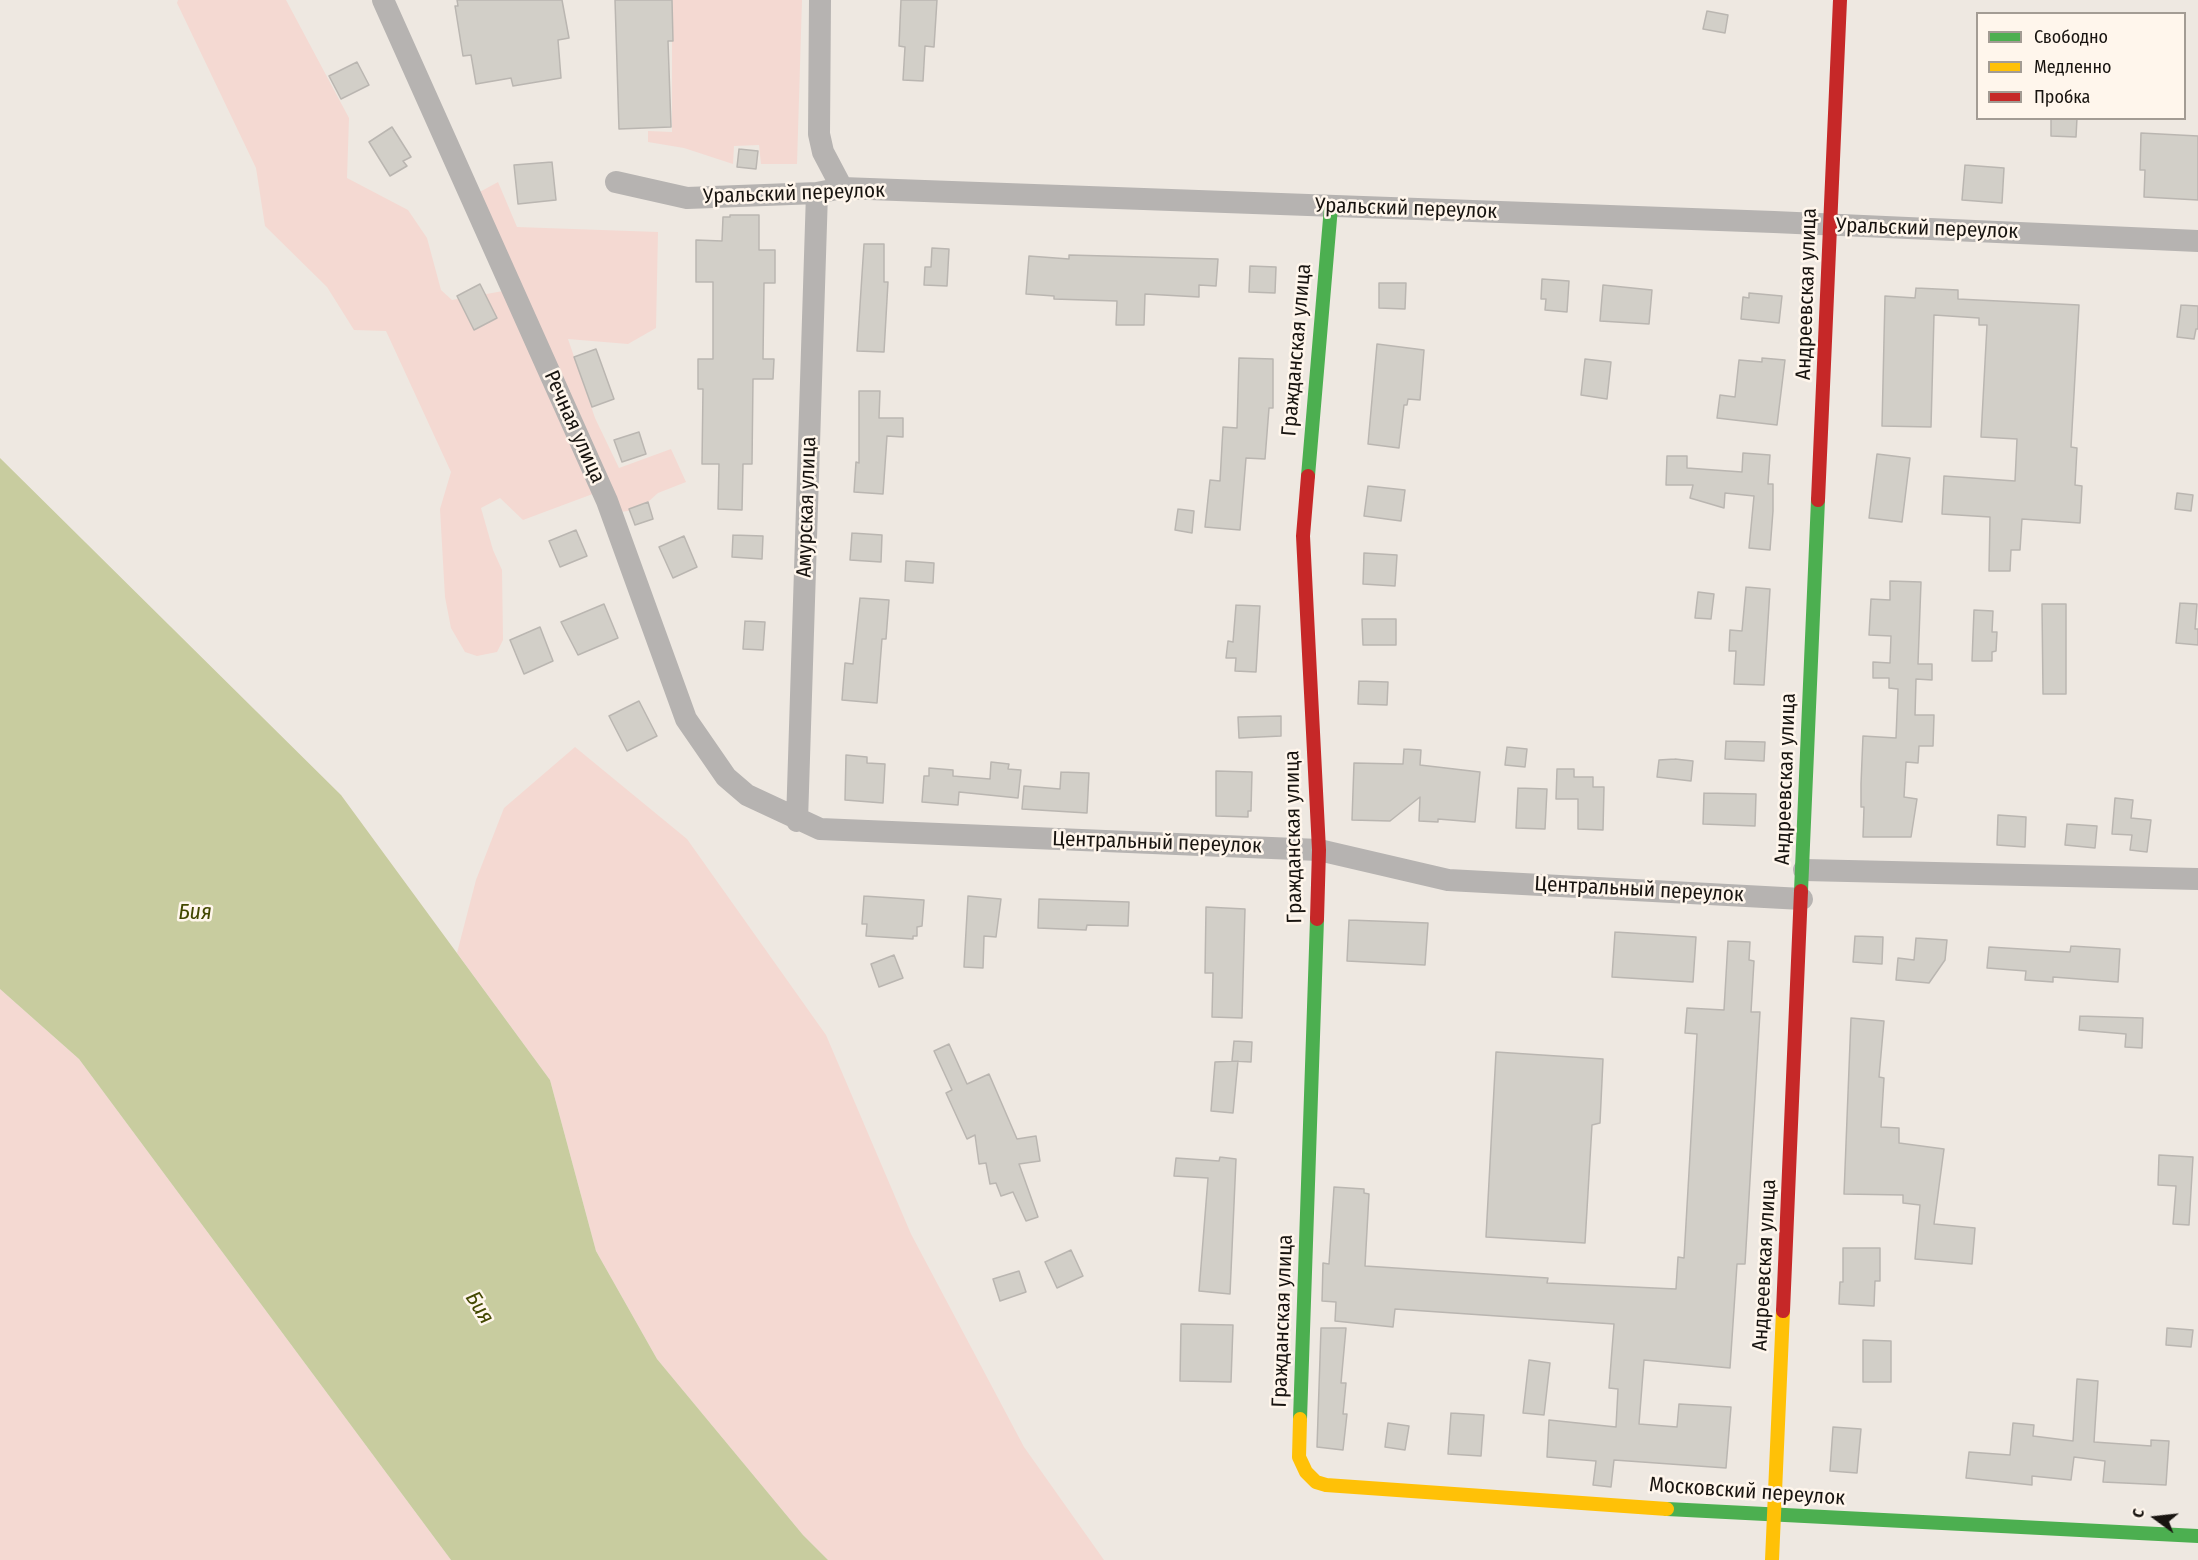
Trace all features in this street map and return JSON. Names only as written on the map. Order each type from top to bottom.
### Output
[{"type":"street","name":"Речная улица","points":[[383,0],[607,501],[686,719],[726,777],[747,795],[797,821]]},
{"type":"street","points":[[819,0],[819,134],[823,152],[842,188]]},
{"type":"street","name":"Андреевская улица","points":[[1772,1560],[1840,0]]},
{"type":"street","name":"Уральский переулок","points":[[616,182],[687,198],[818,193],[842,188],[2198,241]]},
{"type":"street","name":"Амурская улица","points":[[797,821],[818,193]]},
{"type":"street","name":"Гражданская улица","points":[[1302,1467],[1300,1445],[1319,850],[1303,536],[1330,207]]},
{"type":"street","name":"Центральный переулок","points":[[797,821],[820,829],[1319,850],[1448,880],[1802,899]]},
{"type":"street","points":[[1803,870],[2198,879]]},
{"type":"street","name":"Московский переулок","points":[[1302,1467],[1309,1477],[1326,1485],[1774,1516],[2198,1536]]},
{"type":"shaded area","points":[[178,0],[286,0],[349,118],[347,178],[408,210],[427,238],[441,290],[452,300],[509,290],[598,492],[523,520],[500,498],[481,508],[493,550],[502,570],[503,640],[497,652],[477,656],[465,652],[451,628],[445,597],[440,509],[451,472],[386,331],[354,330],[327,287],[265,226],[256,168],[177,3]]},
{"type":"shaded area","points":[[672,0],[802,0],[797,164],[761,164],[759,145],[734,146],[733,164],[684,148],[648,142],[648,131],[672,132]]},
{"type":"shaded area","points":[[498,182],[517,227],[658,232],[656,328],[628,344],[568,339],[595,418],[619,468],[671,449],[686,482],[658,493],[640,509],[621,512],[476,194]]},
{"type":"shaded area","points":[[575,747],[687,839],[826,1035],[911,1234],[1024,1447],[1104,1560],[828,1560],[803,1535],[657,1359],[596,1251],[550,1080],[457,953],[476,880],[504,808]]},
{"type":"shaded area","points":[[0,989],[79,1059],[451,1560],[0,1560]]},
{"type":"water","name":"Бия","points":[[0,458],[341,795],[550,1080],[596,1251],[657,1359],[803,1535],[828,1560],[451,1560],[79,1059],[0,989]]},
{"type":"building","points":[[457,0],[562,0],[569,38],[558,40],[561,78],[513,86],[511,78],[476,84],[471,55],[463,56],[455,6],[458,6]]},
{"type":"building","points":[[615,0],[672,0],[673,41],[668,41],[671,127],[619,129]]},
{"type":"building","points":[[901,0],[937,0],[934,47],[925,46],[923,81],[903,80],[905,47],[899,46]]},
{"type":"building","points":[[1707,11],[1728,15],[1725,33],[1703,29]]},
{"type":"building","points":[[357,62],[369,85],[341,99],[329,76]]},
{"type":"building","points":[[2051,120],[2077,120],[2076,137],[2051,136]]},
{"type":"building","points":[[392,127],[411,157],[403,161],[407,166],[390,176],[369,142]]},
{"type":"building","points":[[2141,133],[2198,136],[2198,200],[2144,197],[2145,170],[2140,170]]},
{"type":"building","points":[[739,149],[758,151],[756,169],[737,167]]},
{"type":"building","points":[[552,162],[556,200],[518,204],[514,165]]},
{"type":"building","points":[[1965,165],[2004,168],[2002,203],[1962,200]]},
{"type":"building","points":[[730,215],[759,215],[759,250],[775,250],[775,283],[764,283],[763,359],[774,359],[773,379],[753,379],[752,464],[743,464],[742,510],[718,509],[719,464],[702,464],[703,389],[698,389],[698,359],[713,359],[713,282],[696,282],[696,240],[722,241],[723,217],[730,217]]},
{"type":"building","points":[[864,244],[884,244],[884,282],[888,282],[884,352],[857,351]]},
{"type":"building","points":[[932,248],[949,249],[947,286],[924,285],[925,267],[931,267]]},
{"type":"building","points":[[1069,255],[1218,259],[1216,286],[1199,285],[1199,297],[1145,294],[1144,325],[1116,325],[1117,301],[1054,299],[1054,296],[1026,294],[1029,256],[1069,259]]},
{"type":"building","points":[[1250,266],[1276,267],[1275,293],[1249,292]]},
{"type":"building","points":[[1542,279],[1569,281],[1567,312],[1545,310],[1546,299],[1541,299]]},
{"type":"building","points":[[1379,283],[1406,283],[1405,309],[1379,308]]},
{"type":"building","points":[[480,284],[497,318],[474,330],[457,296]]},
{"type":"building","points":[[1603,285],[1652,290],[1649,324],[1600,321]]},
{"type":"building","points":[[1916,288],[1958,290],[1958,299],[2079,305],[2071,447],[2077,448],[2075,485],[2082,486],[2080,523],[2022,519],[2020,550],[2011,550],[2010,571],[1989,571],[1990,517],[1942,514],[1944,476],[2015,481],[2017,439],[1981,437],[1987,325],[1979,325],[1979,318],[1934,315],[1931,427],[1882,426],[1885,296],[1915,298]]},
{"type":"building","points":[[1749,293],[1782,296],[1779,323],[1741,319],[1743,297],[1749,298]]},
{"type":"building","points":[[2181,305],[2198,306],[2198,329],[2196,329],[2194,339],[2177,337]]},
{"type":"building","points":[[1377,344],[1424,350],[1420,400],[1408,399],[1407,405],[1404,405],[1399,448],[1368,444]]},
{"type":"building","points":[[596,349],[614,399],[592,407],[574,357]]},
{"type":"building","points":[[1239,358],[1273,359],[1273,408],[1269,408],[1265,459],[1246,458],[1240,530],[1205,527],[1210,480],[1220,481],[1223,427],[1237,428]]},
{"type":"building","points":[[1762,358],[1785,360],[1777,425],[1717,418],[1720,395],[1735,397],[1739,360],[1762,362]]},
{"type":"building","points":[[1585,359],[1611,362],[1607,399],[1581,395]]},
{"type":"building","points":[[859,391],[880,391],[879,418],[903,418],[903,437],[887,436],[883,494],[854,492],[856,462],[859,463]]},
{"type":"building","points":[[639,432],[646,454],[622,462],[614,440]]},
{"type":"building","points":[[1743,453],[1770,455],[1768,484],[1773,484],[1773,511],[1770,550],[1749,548],[1754,496],[1725,493],[1724,508],[1690,498],[1693,485],[1666,485],[1667,456],[1687,456],[1687,468],[1742,472]]},
{"type":"building","points":[[1877,454],[1910,458],[1902,522],[1869,518]]},
{"type":"building","points":[[1368,486],[1405,490],[1401,521],[1364,516]]},
{"type":"building","points":[[2177,493],[2193,495],[2191,511],[2175,509]]},
{"type":"building","points":[[648,502],[653,519],[635,525],[629,509]]},
{"type":"building","points":[[1178,509],[1194,511],[1192,533],[1175,530]]},
{"type":"building","points":[[576,530],[587,556],[560,567],[549,541]]},
{"type":"building","points":[[852,533],[882,535],[881,562],[850,560]]},
{"type":"building","points":[[733,535],[763,536],[762,559],[732,557]]},
{"type":"building","points":[[684,536],[697,567],[673,578],[659,547]]},
{"type":"building","points":[[1364,553],[1397,555],[1395,586],[1363,584]]},
{"type":"building","points":[[906,561],[934,563],[933,583],[905,581]]},
{"type":"building","points":[[1890,581],[1921,582],[1918,664],[1932,664],[1932,680],[1916,679],[1915,715],[1934,715],[1933,746],[1919,746],[1918,763],[1906,762],[1904,797],[1917,799],[1911,837],[1863,837],[1864,807],[1861,807],[1861,784],[1863,736],[1896,738],[1898,689],[1889,688],[1889,678],[1873,678],[1873,662],[1890,663],[1891,636],[1869,635],[1871,599],[1890,600]]},
{"type":"building","points":[[1746,587],[1770,589],[1764,685],[1734,684],[1736,651],[1729,651],[1730,630],[1742,631]]},
{"type":"building","points":[[1698,592],[1714,594],[1711,619],[1695,618]]},
{"type":"building","points":[[860,598],[889,600],[886,639],[882,639],[877,703],[842,700],[845,663],[853,664]]},
{"type":"building","points":[[2180,603],[2197,604],[2195,629],[2198,629],[2198,645],[2176,643]]},
{"type":"building","points":[[604,604],[618,638],[578,655],[561,622]]},
{"type":"building","points":[[2042,604],[2066,604],[2066,694],[2043,694]]},
{"type":"building","points":[[1236,605],[1260,606],[1256,672],[1235,671],[1236,658],[1226,658],[1228,641],[1233,642]]},
{"type":"building","points":[[1974,610],[1993,611],[1992,632],[1997,632],[1996,651],[1992,652],[1992,661],[1972,661]]},
{"type":"building","points":[[1362,619],[1396,619],[1396,645],[1363,645]]},
{"type":"building","points":[[745,621],[765,622],[763,650],[743,649]]},
{"type":"building","points":[[540,627],[553,661],[524,674],[510,640]]},
{"type":"building","points":[[1359,681],[1388,682],[1387,705],[1358,704]]},
{"type":"building","points":[[639,701],[657,736],[627,751],[609,716]]},
{"type":"building","points":[[1281,716],[1281,736],[1239,738],[1238,717]]},
{"type":"building","points":[[1726,741],[1765,742],[1764,761],[1725,759]]},
{"type":"building","points":[[1507,747],[1527,749],[1525,767],[1505,765]]},
{"type":"building","points":[[1404,749],[1421,750],[1420,765],[1480,772],[1475,822],[1438,819],[1438,822],[1419,821],[1420,797],[1390,821],[1352,820],[1354,763],[1403,764]]},
{"type":"building","points":[[846,755],[867,757],[867,763],[885,764],[883,803],[845,800]]},
{"type":"building","points":[[1659,760],[1693,761],[1691,781],[1657,777]]},
{"type":"building","points":[[991,762],[1009,764],[1008,769],[1021,770],[1018,798],[959,792],[958,805],[922,802],[924,776],[929,776],[929,768],[953,770],[953,776],[990,779]]},
{"type":"building","points":[[1557,769],[1574,769],[1574,777],[1593,777],[1593,787],[1604,787],[1603,830],[1578,829],[1578,799],[1556,799]]},
{"type":"building","points":[[1216,771],[1252,772],[1251,811],[1248,811],[1248,817],[1216,816]]},
{"type":"building","points":[[1061,772],[1089,773],[1087,813],[1022,809],[1024,786],[1060,789]]},
{"type":"building","points":[[1518,788],[1547,789],[1545,829],[1516,828]]},
{"type":"building","points":[[1704,793],[1756,794],[1755,826],[1703,824]]},
{"type":"building","points":[[2115,798],[2133,800],[2131,818],[2151,820],[2147,852],[2130,850],[2132,835],[2112,834]]},
{"type":"building","points":[[1998,815],[2026,817],[2025,847],[1997,845]]},
{"type":"building","points":[[2067,824],[2097,826],[2095,848],[2065,845]]},
{"type":"building","points":[[864,896],[924,900],[922,926],[917,927],[917,936],[913,936],[913,939],[866,936],[867,924],[862,924]]},
{"type":"building","points":[[968,896],[1001,899],[996,937],[984,936],[983,968],[964,967]]},
{"type":"building","points":[[1039,899],[1129,902],[1128,926],[1087,925],[1086,930],[1038,928]]},
{"type":"building","points":[[1206,907],[1245,909],[1242,1018],[1212,1017],[1213,973],[1205,973]]},
{"type":"building","points":[[1349,920],[1428,923],[1425,965],[1347,961]]},
{"type":"building","points":[[1615,932],[1696,937],[1693,982],[1612,977]]},
{"type":"building","points":[[1855,936],[1883,937],[1882,964],[1853,962]]},
{"type":"building","points":[[1916,938],[1947,940],[1945,960],[1929,983],[1896,980],[1898,958],[1914,960]]},
{"type":"building","points":[[1728,941],[1750,942],[1749,960],[1754,961],[1751,1012],[1760,1012],[1745,1264],[1737,1264],[1730,1368],[1644,1360],[1639,1424],[1677,1427],[1679,1404],[1731,1407],[1726,1468],[1614,1460],[1611,1487],[1593,1485],[1596,1461],[1547,1457],[1549,1420],[1616,1427],[1618,1389],[1609,1388],[1614,1324],[1395,1309],[1393,1327],[1335,1321],[1336,1302],[1322,1301],[1323,1263],[1329,1264],[1334,1187],[1364,1189],[1364,1193],[1369,1194],[1365,1266],[1548,1278],[1547,1283],[1676,1289],[1678,1257],[1684,1258],[1697,1034],[1685,1033],[1687,1008],[1724,1010]]},
{"type":"building","points":[[2071,946],[2120,949],[2118,982],[2053,977],[2053,982],[2025,980],[2026,971],[1987,968],[1989,947],[2070,952]]},
{"type":"building","points":[[894,955],[903,978],[879,987],[871,964]]},
{"type":"building","points":[[2080,1016],[2143,1018],[2142,1048],[2125,1047],[2126,1034],[2079,1030]]},
{"type":"building","points":[[1851,1018],[1884,1021],[1879,1077],[1884,1078],[1881,1127],[1899,1128],[1899,1143],[1944,1149],[1934,1224],[1975,1228],[1972,1264],[1915,1259],[1920,1205],[1903,1203],[1903,1195],[1844,1194]]},
{"type":"building","points":[[1234,1041],[1252,1042],[1251,1062],[1232,1061]]},
{"type":"building","points":[[949,1044],[967,1084],[989,1074],[1017,1139],[1036,1136],[1040,1161],[1019,1164],[1038,1217],[1026,1221],[1013,1192],[1001,1196],[996,1183],[990,1184],[986,1163],[979,1164],[975,1135],[967,1139],[946,1093],[952,1090],[934,1051]]},
{"type":"building","points":[[1496,1052],[1603,1059],[1600,1123],[1592,1125],[1585,1243],[1486,1237]]},
{"type":"building","points":[[1238,1061],[1233,1113],[1211,1111],[1215,1062]]},
{"type":"building","points":[[2159,1155],[2193,1157],[2189,1225],[2173,1224],[2176,1186],[2158,1185]]},
{"type":"building","points":[[1220,1157],[1236,1159],[1230,1294],[1199,1291],[1208,1178],[1174,1176],[1176,1158],[1219,1161]]},
{"type":"building","points":[[1843,1248],[1880,1248],[1880,1281],[1875,1281],[1874,1306],[1839,1304],[1840,1282],[1843,1282]]},
{"type":"building","points":[[1071,1250],[1083,1276],[1057,1288],[1045,1262]]},
{"type":"building","points":[[1019,1271],[1026,1292],[1000,1301],[993,1279]]},
{"type":"building","points":[[1181,1324],[1233,1325],[1231,1382],[1180,1381]]},
{"type":"building","points":[[1321,1328],[1346,1328],[1341,1383],[1346,1383],[1343,1414],[1347,1414],[1343,1450],[1317,1447]]},
{"type":"building","points":[[2167,1328],[2193,1330],[2191,1347],[2166,1345]]},
{"type":"building","points":[[1863,1340],[1891,1341],[1891,1382],[1863,1382]]},
{"type":"building","points":[[1529,1360],[1550,1363],[1544,1415],[1523,1413]]},
{"type":"building","points":[[2077,1379],[2098,1381],[2094,1442],[2151,1446],[2151,1440],[2169,1441],[2166,1485],[2103,1482],[2105,1461],[2074,1457],[2071,1480],[2032,1476],[2032,1485],[1966,1478],[1969,1452],[2010,1455],[2013,1423],[2034,1425],[2033,1436],[2073,1441]]},
{"type":"building","points":[[1451,1413],[1484,1415],[1481,1456],[1448,1454]]},
{"type":"building","points":[[1388,1423],[1409,1426],[1405,1450],[1385,1447]]},
{"type":"building","points":[[1833,1427],[1861,1429],[1857,1473],[1830,1471]]},
{"type":"traffic: fast","points":[[1308,476],[1331,207]]},
{"type":"traffic: fast","points":[[1801,891],[1818,500]]},
{"type":"traffic: fast","points":[[1300,1419],[1317,919]]},
{"type":"traffic: fast","points":[[1667,1509],[2198,1536]]},
{"type":"traffic: slow","points":[[1772,1560],[1783,1311]]},
{"type":"traffic: slow","points":[[1300,1419],[1299,1457],[1306,1472],[1316,1482],[1326,1485],[1667,1509]]},
{"type":"traffic: jam","points":[[1818,500],[1840,0]]},
{"type":"traffic: jam","points":[[1308,476],[1303,536],[1319,850],[1317,919]]},
{"type":"traffic: jam","points":[[1783,1311],[1801,891]]}]
